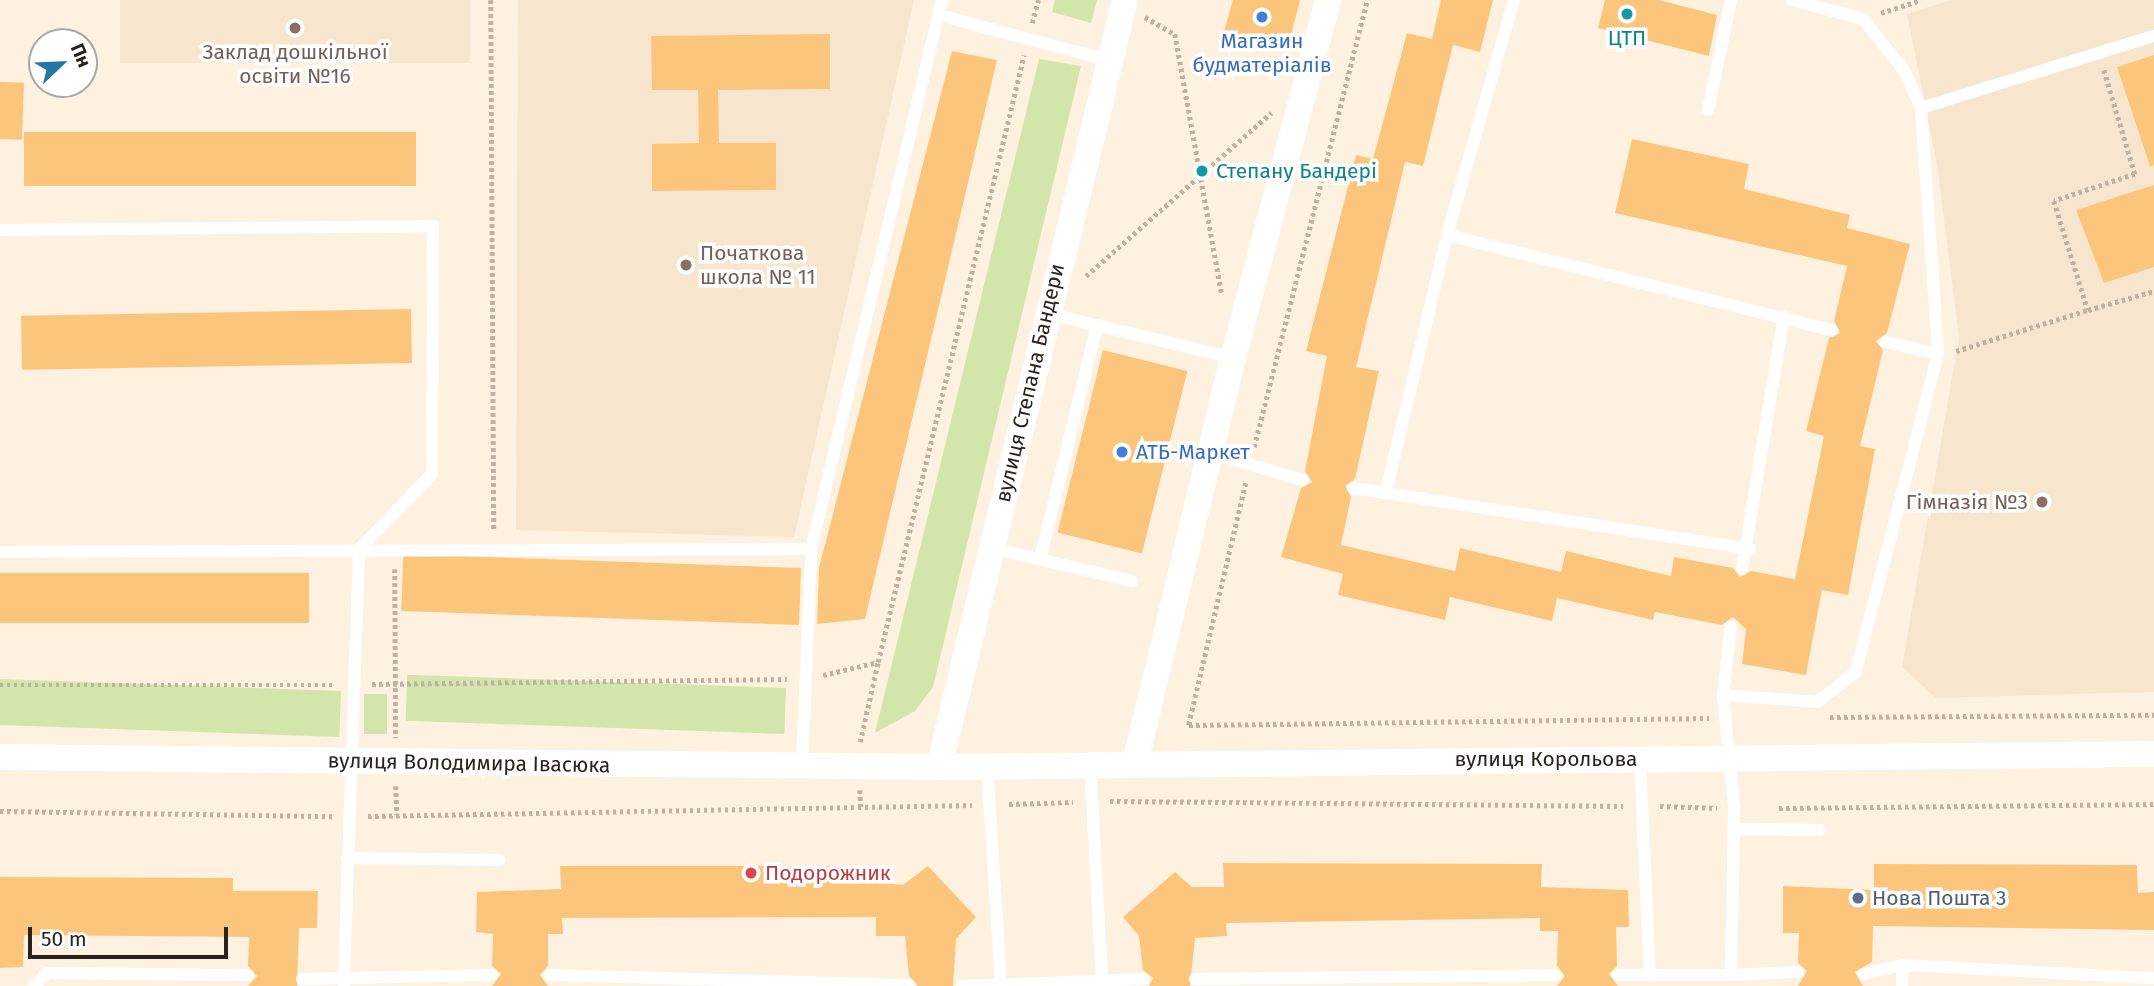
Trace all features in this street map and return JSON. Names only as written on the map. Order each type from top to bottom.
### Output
[{"type":"street","points":[[1135,763],[1233,358],[1328,0]]},
{"type":"street","name":"вулиця Степана Бандери","points":[[939,767],[1045,313],[1125,2]]},
{"type":"street","name":"вулиця Корольова","points":[[939,767],[2154,754]]},
{"type":"street","name":"вулиця Володимира Івасюка","points":[[0,757],[939,767]]},
{"type":"lane","points":[[802,767],[811,549],[942,0]]},
{"type":"lane","points":[[1386,492],[1447,234],[1514,0]]},
{"type":"lane","points":[[1708,110],[1731,0]]},
{"type":"lane","points":[[1723,695],[1816,702],[1856,672],[1938,354],[1921,108],[1904,70],[1863,19],[1792,0]]},
{"type":"lane","points":[[939,15],[1111,61]]},
{"type":"lane","points":[[1921,108],[2154,36]]},
{"type":"lane","points":[[0,230],[433,226],[432,474],[359,549],[346,816],[344,982]]},
{"type":"lane","points":[[1447,234],[1832,330]]},
{"type":"lane","points":[[1045,313],[1233,358]]},
{"type":"lane","points":[[1742,569],[1751,549],[1784,316]]},
{"type":"lane","points":[[1040,559],[1097,325]]},
{"type":"lane","points":[[1885,342],[1938,354]]},
{"type":"lane","points":[[1210,453],[1303,480]]},
{"type":"lane","points":[[1353,488],[1751,549]]},
{"type":"lane","points":[[991,548],[1132,580]]},
{"type":"lane","points":[[0,552],[811,549]]},
{"type":"lane","points":[[1731,626],[1723,695],[1723,718],[1732,759],[1734,808],[1731,975]]},
{"type":"lane","points":[[1640,759],[1650,976]]},
{"type":"lane","points":[[1090,765],[1102,981]]},
{"type":"lane","points":[[987,767],[1001,982]]},
{"type":"lane","points":[[1734,829],[1820,831]]},
{"type":"lane","points":[[347,858],[499,860]]},
{"type":"lane","points":[[1902,986],[1903,965]]},
{"type":"lane","points":[[1863,974],[1903,965],[2118,983],[2154,978]]},
{"type":"lane","points":[[1618,975],[1798,972]]},
{"type":"lane","points":[[34,986],[47,973],[180,979],[248,975]]},
{"type":"lane","points":[[302,979],[344,982],[492,975]]},
{"type":"lane","points":[[549,975],[909,985]]},
{"type":"lane","points":[[1195,979],[1556,975]]},
{"type":"lane","points":[[962,986],[1001,982],[1144,979]]},
{"type":"path","points":[[491,0],[494,552]]},
{"type":"path","points":[[1367,0],[1250,465],[1189,725],[1723,718]]},
{"type":"path","points":[[1863,19],[1921,0]]},
{"type":"path","points":[[1125,2],[1175,34],[1224,304]]},
{"type":"path","points":[[2088,310],[2054,201],[2135,174],[2099,53]]},
{"type":"path","points":[[1080,281],[1275,110]]},
{"type":"path","points":[[1938,354],[2154,291]]},
{"type":"path","points":[[395,550],[397,816]]},
{"type":"path","points":[[862,807],[860,726],[878,662]]},
{"type":"path","points":[[1820,718],[2154,715]]},
{"type":"path","points":[[0,811],[397,816],[1094,801],[1734,808],[2154,804]]},
{"type":"shaded area","name":"Заклад дошкільної освіти №16","points":[[120,0],[470,0],[470,63],[120,63]]},
{"type":"shaded area","name":"Початкова школа № 11","points":[[518,0],[914,0],[794,537],[516,530]]},
{"type":"shaded area","name":"Гімназія №3","points":[[1951,0],[2154,0],[2154,692],[1936,698],[1902,667],[1959,337],[1937,164],[1907,14]]},
{"type":"green space","points":[[1055,0],[1097,0],[1091,23],[1052,12]]},
{"type":"green space","points":[[1039,59],[1081,66],[933,687],[915,711],[875,733]]},
{"type":"green space","points":[[407,675],[786,688],[784,734],[406,721]]},
{"type":"green space","points":[[0,679],[341,691],[339,737],[0,725]]},
{"type":"green space","points":[[364,694],[387,694],[387,734],[364,734]]},
{"type":"building","name":"Магазин будматеріалів","points":[[1233,0],[1300,0],[1287,51],[1223,35]]},
{"type":"building","points":[[1441,0],[1493,0],[1480,52],[1453,45],[1423,166],[1405,162],[1356,367],[1379,371],[1355,479],[1345,486],[1351,497],[1341,545],[1455,571],[1460,548],[1561,572],[1566,551],[1671,576],[1674,557],[1733,568],[1740,577],[1751,571],[1795,579],[1824,436],[1806,431],[1829,338],[1840,333],[1834,321],[1847,266],[1615,213],[1632,139],[1749,164],[1744,189],[1850,215],[1847,228],[1910,244],[1887,333],[1876,341],[1883,350],[1860,446],[1875,449],[1848,595],[1822,590],[1806,675],[1742,664],[1746,629],[1733,617],[1722,625],[1655,612],[1653,620],[1557,598],[1552,621],[1450,597],[1445,620],[1338,595],[1343,574],[1281,557],[1301,488],[1312,482],[1305,471],[1327,356],[1306,351],[1356,155],[1373,159],[1407,33],[1432,39]]},
{"type":"building","points":[[1605,0],[1659,0],[1717,15],[1709,56],[1598,28]]},
{"type":"building","points":[[830,34],[830,89],[718,90],[719,143],[776,143],[776,190],[652,191],[652,144],[699,143],[698,90],[652,90],[651,36]]},
{"type":"building","points":[[952,51],[997,60],[865,619],[817,624],[819,568]]},
{"type":"building","points":[[2154,55],[2154,165],[2150,166],[2117,67]]},
{"type":"building","points":[[0,82],[24,83],[22,140],[0,139]]},
{"type":"building","points":[[24,132],[416,132],[416,186],[24,186]]},
{"type":"building","points":[[2154,185],[2154,267],[2104,283],[2076,210]]},
{"type":"building","points":[[411,309],[412,363],[22,370],[21,316]]},
{"type":"building","name":"АТБ-Маркет","points":[[1103,350],[1187,371],[1142,553],[1058,532]]},
{"type":"building","points":[[403,554],[801,568],[799,625],[401,611]]},
{"type":"building","points":[[0,573],[309,573],[309,623],[0,623]]},
{"type":"building","points":[[1223,863],[1542,864],[1541,887],[1628,890],[1629,927],[1616,927],[1617,966],[1609,974],[1618,986],[1557,986],[1565,976],[1557,966],[1558,931],[1540,931],[1540,918],[1226,923],[1227,936],[1195,938],[1190,986],[1149,986],[1153,978],[1143,970],[1139,936],[1123,917],[1175,872],[1192,887],[1224,887]]},
{"type":"building","points":[[1874,864],[2137,865],[2138,893],[2154,892],[2154,930],[1873,926],[1872,962],[1855,972],[1863,986],[1798,986],[1807,971],[1798,963],[1799,933],[1783,933],[1783,886],[1874,890]]},
{"type":"building","points":[[560,866],[876,866],[875,882],[903,885],[928,866],[976,917],[956,939],[953,986],[918,986],[909,976],[905,936],[876,936],[876,917],[562,918],[563,934],[548,934],[548,966],[540,975],[548,986],[492,986],[501,974],[492,966],[493,934],[476,932],[477,892],[561,889]]},
{"type":"building","points":[[0,877],[233,878],[233,891],[318,891],[317,928],[299,928],[297,986],[248,986],[257,976],[248,966],[249,937],[24,935],[23,967],[0,968]]},
{"type":"place","name":"ЦТП","points":[[1627,14]]},
{"type":"place","name":"Магазин будматеріалів","points":[[1262,17]]},
{"type":"place","name":"Заклад дошкільної освіти №16","points":[[295,28]]},
{"type":"place","name":"Степану Бандері","points":[[1202,171]]},
{"type":"place","name":"Початкова школа № 11","points":[[686,265]]},
{"type":"place","name":"АТБ-Маркет","points":[[1122,452]]},
{"type":"place","name":"Гімназія №3","points":[[2042,502]]},
{"type":"place","name":"Подорожник","points":[[751,873]]},
{"type":"place","name":"Нова Пошта 3","points":[[1858,898]]}]
